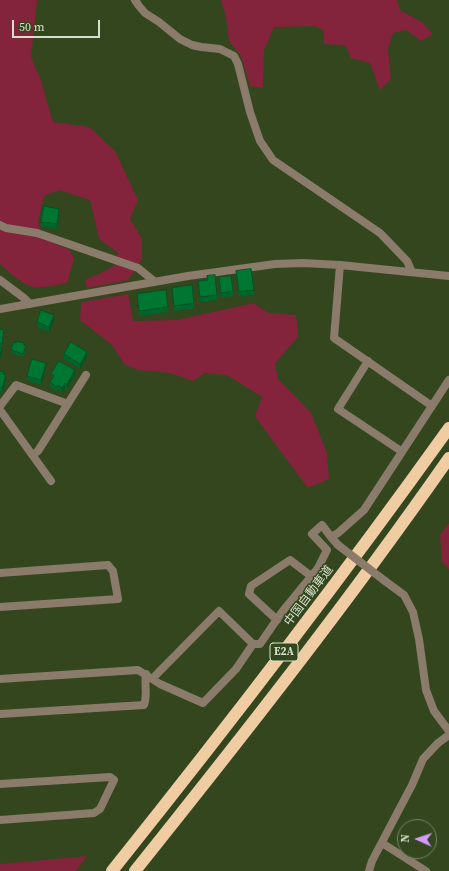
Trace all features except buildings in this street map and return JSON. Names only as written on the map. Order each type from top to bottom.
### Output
[{"type":"highway","name":"中国自動車道","points":[[112,871],[272,668],[349,566],[449,428]]},
{"type":"highway","name":"E2A","points":[[135,871],[287,677],[363,577],[449,458]]},
{"type":"street","points":[[135,0],[138,6],[145,13],[180,39],[192,45],[220,48],[234,56],[238,64],[250,112],[260,141],[273,160],[380,233],[407,261],[412,272]]},
{"type":"street","points":[[0,225],[6,228],[38,233],[138,268],[154,281]]},
{"type":"street","points":[[0,309],[154,281],[275,264],[303,263],[340,265],[449,276]]},
{"type":"street","points":[[340,265],[334,338],[432,406]]},
{"type":"street","points":[[0,280],[30,304]]},
{"type":"street","points":[[368,361],[338,409],[401,451]]},
{"type":"street","points":[[33,455],[38,451],[86,375]]},
{"type":"street","points":[[331,537],[338,533],[364,510],[401,451],[449,380]]},
{"type":"street","points":[[0,406],[16,384],[68,404]]},
{"type":"street","points":[[0,410],[51,480]]},
{"type":"street","points":[[0,714],[144,705],[147,698],[145,683],[149,677],[219,611],[253,644],[260,644],[276,620],[318,568],[327,550],[312,534],[322,525],[338,545],[404,595],[413,612],[419,639],[426,690],[434,711],[449,731]]},
{"type":"street","points":[[276,620],[249,594],[251,586],[290,560],[311,576]]},
{"type":"street","points":[[0,573],[108,565],[113,570],[118,599],[0,606]]},
{"type":"street","points":[[0,679],[138,670],[160,684],[203,703],[236,669],[253,644]]},
{"type":"street","points":[[368,871],[412,786],[423,759],[438,743],[449,735]]},
{"type":"street","points":[[0,784],[110,777],[114,780],[100,809],[94,813],[0,820]]},
{"type":"street","points":[[382,843],[426,871]]},
{"type":"shaded area","points":[[0,0],[37,0],[31,57],[41,81],[53,122],[89,127],[115,151],[138,200],[130,219],[142,239],[142,259],[128,280],[87,288],[85,280],[115,265],[118,253],[99,239],[90,200],[59,190],[44,196],[38,222],[43,239],[70,250],[74,259],[67,283],[43,287],[30,286],[18,280],[0,264]]},
{"type":"shaded area","points":[[221,0],[397,0],[400,10],[423,23],[433,34],[421,41],[406,30],[393,33],[388,48],[391,79],[380,90],[370,63],[351,58],[345,45],[324,44],[324,31],[315,26],[274,27],[264,50],[263,88],[250,86],[241,56],[229,41],[226,17]]},
{"type":"shaded area","points":[[128,294],[133,321],[177,320],[254,303],[268,313],[296,315],[298,337],[275,363],[278,379],[311,413],[327,453],[329,479],[308,488],[255,416],[262,397],[227,375],[205,373],[193,381],[170,373],[138,370],[124,364],[112,345],[80,320],[81,302]]},
{"type":"shaded area","points":[[449,523],[449,569],[442,562],[440,535]]},
{"type":"shaded area","points":[[87,856],[76,871],[0,871],[0,864]]}]
